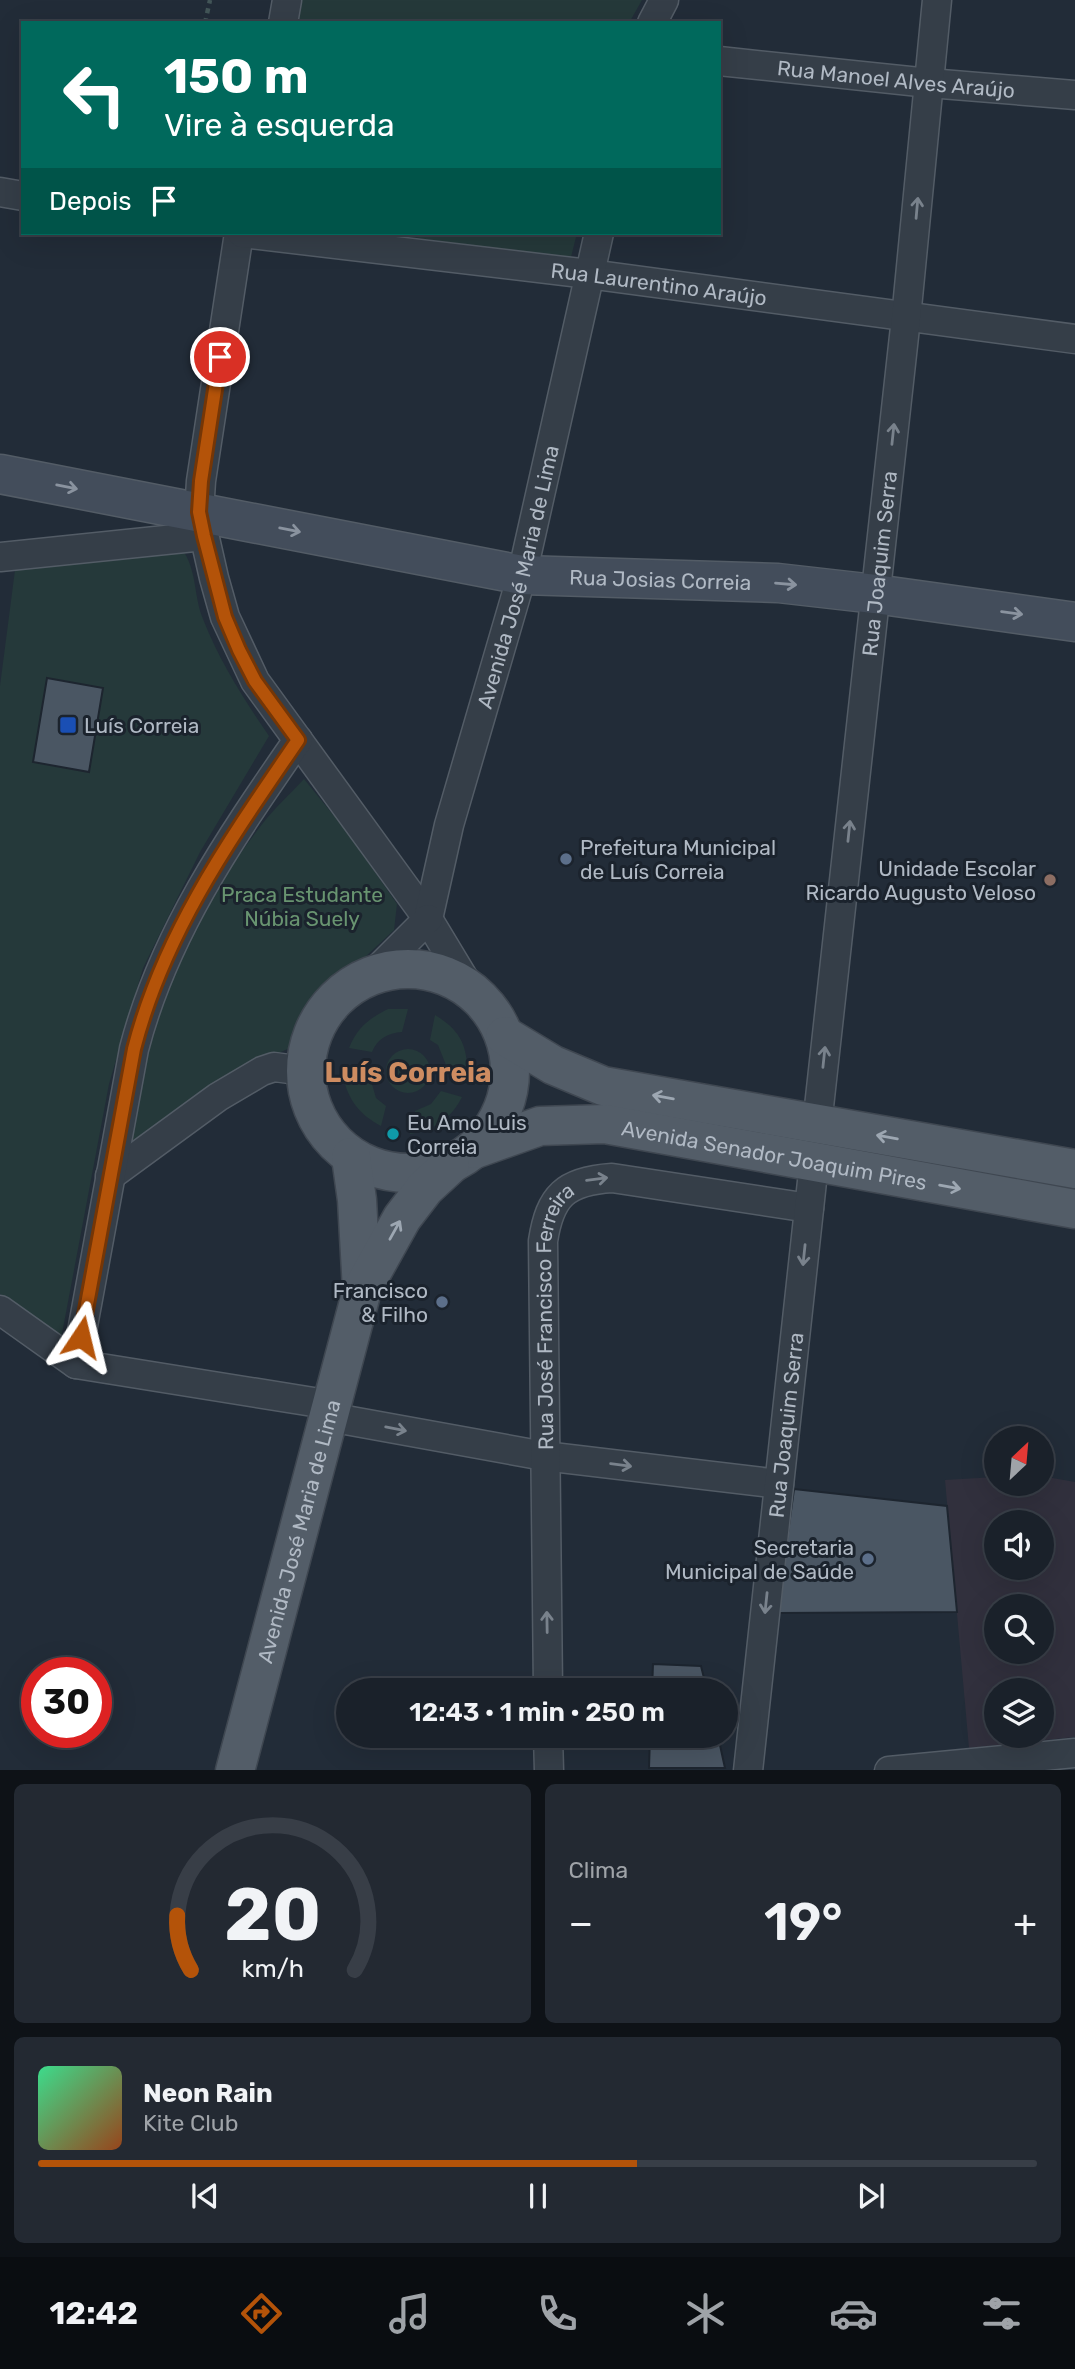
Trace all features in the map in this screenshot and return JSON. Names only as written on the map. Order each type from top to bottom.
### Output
[{"type":"main road","name":"Avenida José Maria de Lima","points":[[236,1770],[362,1290],[402,1218],[425,1188],[462,1157],[494,1127],[506,1100],[511,1071],[505,1035],[493,1014],[472,992],[442,975],[407,969],[373,975],[345,990],[323,1012],[309,1040],[305,1071],[309,1102],[325,1133],[351,1157],[382,1171],[416,1174],[462,1157]]},
{"type":"main road","name":"Avenida Senador Joaquim Pires","points":[[505,1035],[553,1065],[603,1086],[1075,1169]]},
{"type":"main road","name":"Avenida Senador Joaquim Pires","points":[[462,1157],[521,1131],[540,1126],[605,1124],[1075,1209]]},
{"type":"main road","name":"Avenida José Maria de Lima","points":[[351,1157],[357,1200],[362,1290]]},
{"type":"street","points":[[283,21],[288,0]]},
{"type":"street","points":[[653,21],[664,0]]},
{"type":"street","name":"Rua Joaquim Serra","points":[[817,1125],[906,318],[937,0]]},
{"type":"street","name":"Rua Manoel Alves Araújo","points":[[721,61],[1075,95]]},
{"type":"street","points":[[0,192],[21,196]]},
{"type":"street","points":[[240,235],[201,481],[201,524],[225,617],[255,681],[428,919],[472,992]]},
{"type":"street","name":"Rua Laurentino Araújo","points":[[257,235],[589,274],[1075,339]]},
{"type":"street","name":"Avenida José Maria de Lima","points":[[428,919],[449,825],[522,575],[599,235]]},
{"type":"street","name":"Rua Josias Correia","points":[[0,474],[201,524],[522,575],[778,583],[1075,622]]},
{"type":"street","points":[[0,563],[0,557],[201,524]]},
{"type":"street","points":[[76,1364],[142,1016],[193,900],[244,818],[298,740]]},
{"type":"street","points":[[373,975],[428,919]]},
{"type":"street","points":[[110,1176],[218,1097],[262,1071],[274,1066],[305,1071]]},
{"type":"street","name":"Rua Joaquim Serra","points":[[748,1770],[814,1163]]},
{"type":"street","name":"Rua José Francisco Ferreira","points":[[548,1678],[543,1241],[547,1216],[556,1200],[570,1188],[589,1180],[612,1178],[809,1208]]},
{"type":"street","points":[[0,1310],[76,1364],[330,1411],[544,1456],[779,1484]]},
{"type":"street","points":[[548,1748],[549,1770]]},
{"type":"street","points":[[889,1770],[1075,1752]]},
{"type":"path","points":[[205,21],[210,0]]},
{"type":"shaded area","points":[[984,1478],[984,1496],[1054,1496],[1054,1478],[1075,1482],[1075,1737],[1054,1739],[1054,1678],[984,1678],[984,1746],[969,1748],[945,1480]]},
{"type":"green space","points":[[302,0],[642,0],[630,21],[297,21]]},
{"type":"green space","points":[[398,235],[576,235],[571,257]]},
{"type":"green space","points":[[184,552],[191,568],[200,611],[210,635],[233,679],[269,736],[200,852],[143,968],[109,1084],[61,1339],[0,1294],[0,686],[15,570],[89,559]]},
{"type":"green space","name":"Praca Estudante Núbia Suely","points":[[304,779],[348,833],[397,904],[394,930],[309,1003],[294,1046],[217,1081],[128,1145],[152,1035],[182,952],[237,859],[267,818]]},
{"type":"green space","points":[[388,1009],[408,1009],[402,1032],[384,1038],[372,1052],[349,1048],[364,1025]]},
{"type":"green space","points":[[435,1015],[459,1037],[465,1051],[467,1068],[446,1065],[438,1045],[430,1040]]},
{"type":"green space","points":[[408,1049],[423,1056],[430,1071],[423,1086],[408,1093],[393,1086],[386,1071],[393,1056]]},
{"type":"green space","points":[[343,1077],[371,1081],[376,1098],[386,1106],[381,1126],[356,1106]]},
{"type":"green space","points":[[441,1091],[462,1097],[453,1112],[427,1130],[410,1134],[415,1111],[431,1104]]},
{"type":"building","name":"Luís Correia","points":[[47,678],[103,688],[89,772],[33,762]]},
{"type":"building","name":"Secretaria Municipal de Saúde","points":[[794,1489],[947,1506],[957,1612],[777,1613]]},
{"type":"building","points":[[653,1664],[701,1666],[704,1678],[652,1678]]},
{"type":"building","points":[[653,1664],[701,1666],[704,1678],[652,1678]]},
{"type":"building","points":[[650,1748],[721,1748],[725,1768],[649,1768]]},
{"type":"building","points":[[650,1748],[721,1748],[725,1768],[649,1768]]},
{"type":"place","name":"Luís Correia","points":[[68,725]]},
{"type":"place","name":"Prefeitura Municipal de Luís Correia","points":[[566,859]]},
{"type":"place","name":"Unidade Escolar Ricardo Augusto Veloso","points":[[1050,880]]},
{"type":"place","name":"Eu Amo Luis Correia","points":[[393,1134]]},
{"type":"place","name":"Francisco & Filho","points":[[442,1302]]},
{"type":"place","name":"Secretaria Municipal de Saúde","points":[[868,1559]]},
{"type":"district","name":"Luís Correia","points":[[408,1072]]},
{"type":"route","points":[[81,1337],[142,1016],[193,900],[244,818],[298,740],[255,681],[239,650],[225,617],[199,512],[201,481],[220,357]]}]
